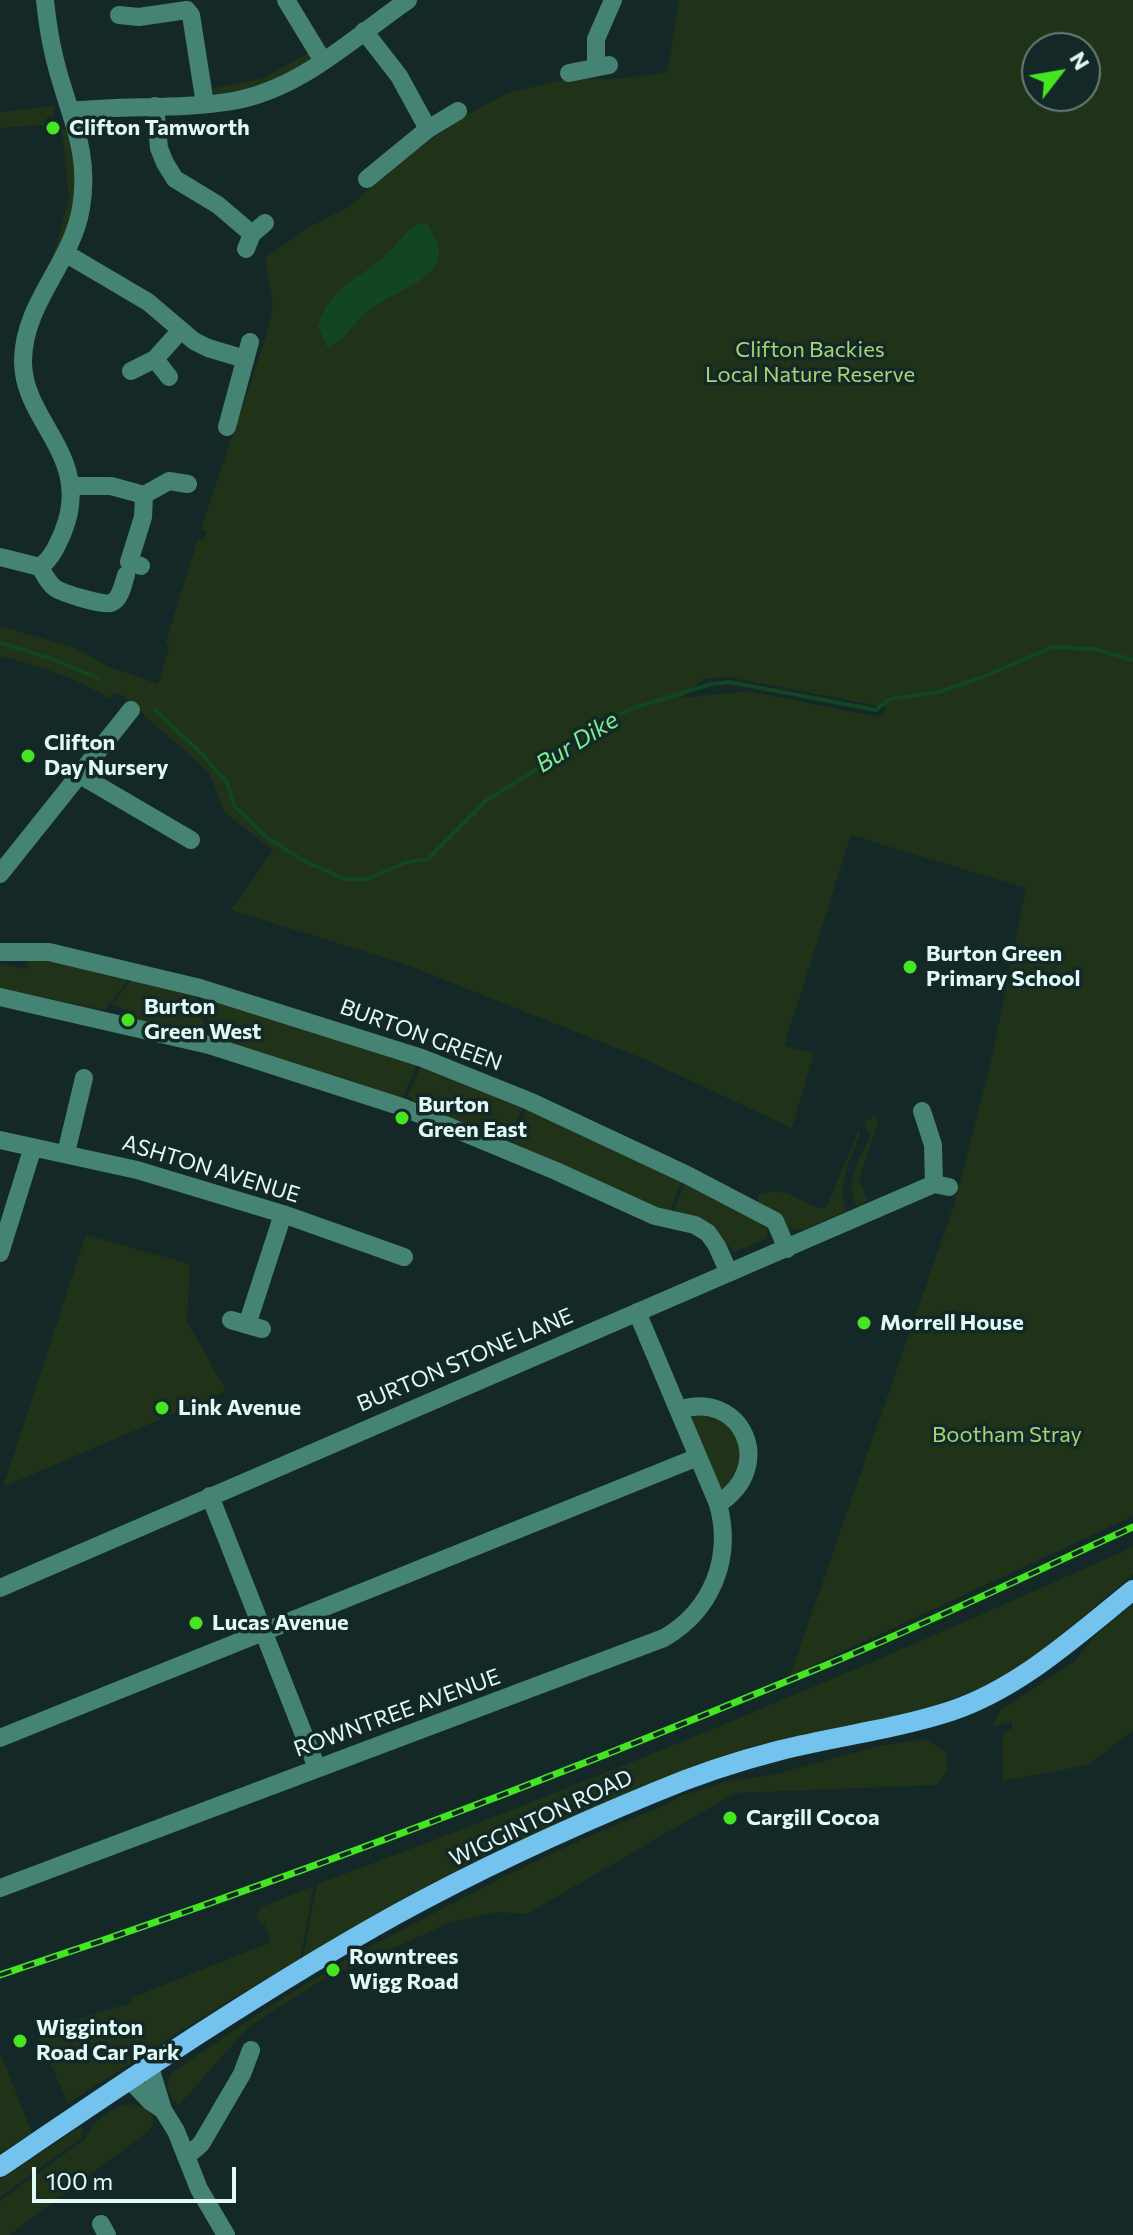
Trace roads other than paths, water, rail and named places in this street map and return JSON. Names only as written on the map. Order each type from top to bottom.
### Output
[{"type":"main road","name":"WIGGINTON ROAD","points":[[0,2167],[283,1982],[398,1914],[497,1863],[656,1791],[717,1768],[952,1710],[1017,1678],[1133,1590]]},
{"type":"street","points":[[40,567],[55,550],[66,524],[71,505],[70,486],[60,451],[27,386],[22,363],[31,316],[65,253],[81,211],[85,172],[72,111],[55,62],[45,0]]},
{"type":"street","points":[[286,0],[323,61]]},
{"type":"street","points":[[72,111],[234,101],[278,87],[298,78],[408,0]]},
{"type":"street","points":[[569,73],[603,66],[596,39],[613,0]]},
{"type":"street","points":[[119,15],[139,17],[191,5],[205,104]]},
{"type":"street","points":[[364,31],[399,76],[428,129]]},
{"type":"street","points":[[155,106],[159,148],[175,179],[218,205],[254,235]]},
{"type":"street","points":[[367,179],[428,129],[458,111]]},
{"type":"street","points":[[65,253],[148,302],[208,348],[247,351],[227,427]]},
{"type":"street","points":[[131,371],[155,359],[181,330]]},
{"type":"street","points":[[155,359],[169,377]]},
{"type":"street","points":[[70,486],[111,486],[144,495],[169,481],[188,484]]},
{"type":"street","points":[[0,557],[40,567],[57,590],[104,604],[113,603],[133,570],[129,562],[143,517],[144,495]]},
{"type":"street","points":[[0,874],[131,710]]},
{"type":"street","points":[[80,775],[191,840]]},
{"type":"street","name":"BURTON GREEN","points":[[0,952],[49,952],[131,971],[270,1009],[422,1058],[529,1101],[687,1175],[775,1221],[787,1249]]},
{"type":"street","points":[[0,997],[209,1045],[402,1107],[655,1216],[695,1225],[708,1233],[729,1273]]},
{"type":"street","points":[[66,1153],[87,1090]]},
{"type":"street","name":"BURTON STONE LANE","points":[[0,1588],[637,1312],[942,1185],[922,1111]]},
{"type":"street","name":"ASHTON AVENUE","points":[[0,1140],[137,1170],[283,1214],[404,1257]]},
{"type":"street","points":[[0,1253],[33,1147]]},
{"type":"street","points":[[247,1325],[283,1214]]},
{"type":"street","name":"ROWNTREE AVENUE","points":[[0,1888],[554,1681],[679,1630],[700,1608],[720,1569],[724,1541],[718,1504],[637,1312]]},
{"type":"street","points":[[679,1410],[697,1407],[717,1410],[734,1421],[746,1438],[749,1461],[743,1481],[737,1490],[718,1504]]},
{"type":"street","points":[[0,1738],[698,1457]]},
{"type":"street","points":[[210,1496],[317,1768]]},
{"type":"street","points":[[187,2156],[201,2144],[242,2074],[251,2050]]},
{"type":"street","points":[[150,2067],[163,2110],[187,2156],[199,2189],[226,2235]]},
{"type":"street","points":[[130,2080],[163,2110]]},
{"type":"waterway","name":"Bur Dike","points":[[0,643],[47,657],[98,678]]},
{"type":"waterway","name":"Bur Dike","points":[[155,710],[203,755],[227,783],[235,807],[265,836],[304,861],[345,879],[366,879],[408,862],[428,859],[487,800],[561,754],[612,717],[711,684],[729,682],[876,710],[890,699],[939,692],[1053,647],[1095,649],[1133,660]]},
{"type":"railway","points":[[0,1975],[308,1868],[613,1752],[854,1653],[1133,1527]]},
{"type":"place","name":"Clifton Tamworth","points":[[53,128]]},
{"type":"place","name":"Clifton Day Nursery","points":[[28,756]]},
{"type":"place","name":"Burton Green Primary School","points":[[910,967]]},
{"type":"place","name":"Burton Green West","points":[[128,1020]]},
{"type":"place","name":"Burton Green East","points":[[402,1118]]},
{"type":"place","name":"Morrell House","points":[[864,1323]]},
{"type":"place","name":"Link Avenue","points":[[162,1408]]},
{"type":"place","name":"Lucas Avenue","points":[[196,1623]]},
{"type":"place","name":"Cargill Cocoa","points":[[730,1818]]},
{"type":"place","name":"Rowntrees Wigg Road","points":[[333,1970]]},
{"type":"place","name":"Wigginton Road Car Park","points":[[20,2041]]},
{"type":"park label","name":"Clifton Backies Local Nature Reserve","points":[[810,362]]},
{"type":"park label","name":"Bootham Stray","points":[[1007,1435]]}]
